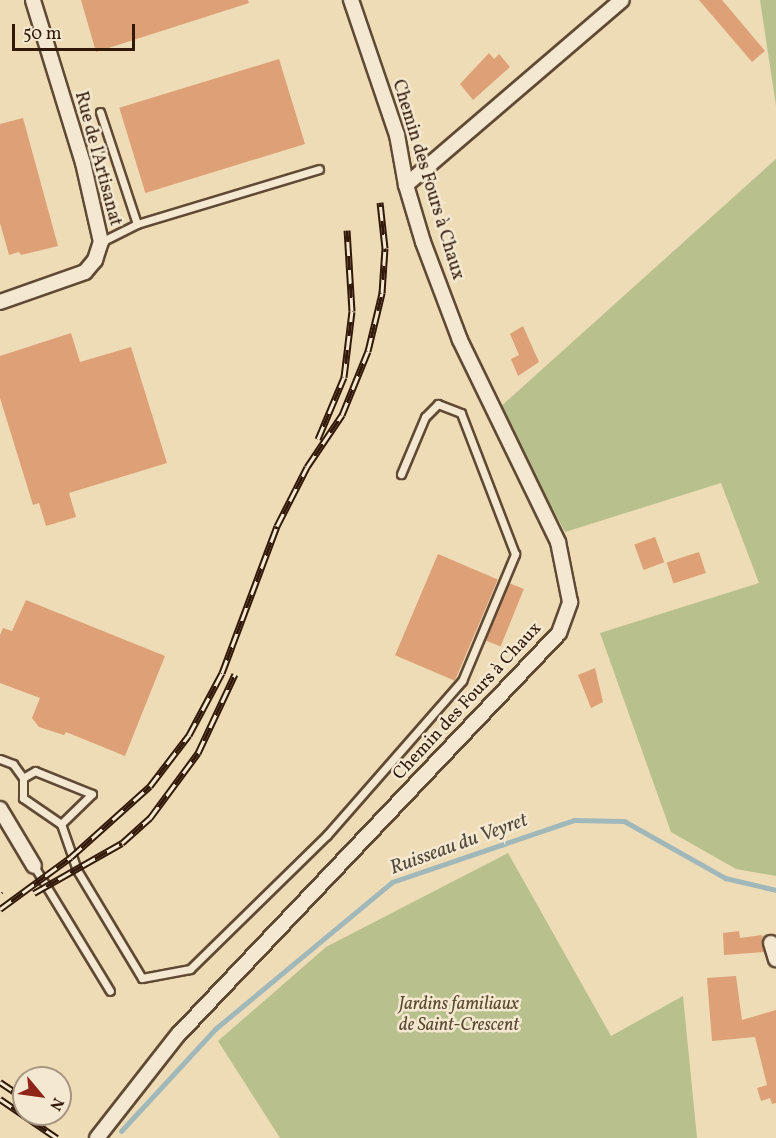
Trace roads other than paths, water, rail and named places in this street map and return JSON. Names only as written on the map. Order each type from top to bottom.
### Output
[{"type":"street","name":"Rue de l'Artisanat","points":[[0,302],[85,272],[95,260],[101,242],[83,163],[33,0]]},
{"type":"street","name":"Chemin des Fours à Chaux","points":[[97,1138],[177,1036],[559,633],[570,602],[558,542],[459,340],[406,185],[397,135],[351,0]]},
{"type":"street","points":[[406,185],[622,0]]},
{"type":"street","points":[[0,809],[34,866]]},
{"type":"street","points":[[771,943],[776,959]]},
{"type":"lane","points":[[100,112],[137,224]]},
{"type":"lane","points":[[101,242],[137,224],[319,169]]},
{"type":"lane","points":[[0,759],[13,764],[23,778],[23,798],[61,824],[77,870],[142,978],[190,969],[327,835],[462,681],[515,554],[461,413],[438,404],[425,417],[401,474]]},
{"type":"lane","points":[[23,778],[35,771],[92,794],[61,824]]},
{"type":"lane","points":[[34,866],[110,991]]},
{"type":"waterway","name":"Ruisseau du Veyret","points":[[121,1131],[215,1029],[392,882],[574,820],[624,821],[725,878],[776,890]]},
{"type":"railway","points":[[0,909],[71,857],[150,786],[189,735],[222,673],[277,526],[307,467],[342,415],[368,351],[382,293],[385,248],[380,202]]},
{"type":"railway","points":[[318,439],[344,377],[352,311],[347,230]]},
{"type":"railway","points":[[34,893],[122,843],[150,818],[198,753],[235,674]]},
{"type":"railway","points":[[0,1082],[12,1090]]},
{"type":"railway","points":[[0,1099],[57,1138]]},
{"type":"park label","name":"Jardins familiaux de Saint-Crescent","points":[[459,1016]]}]
